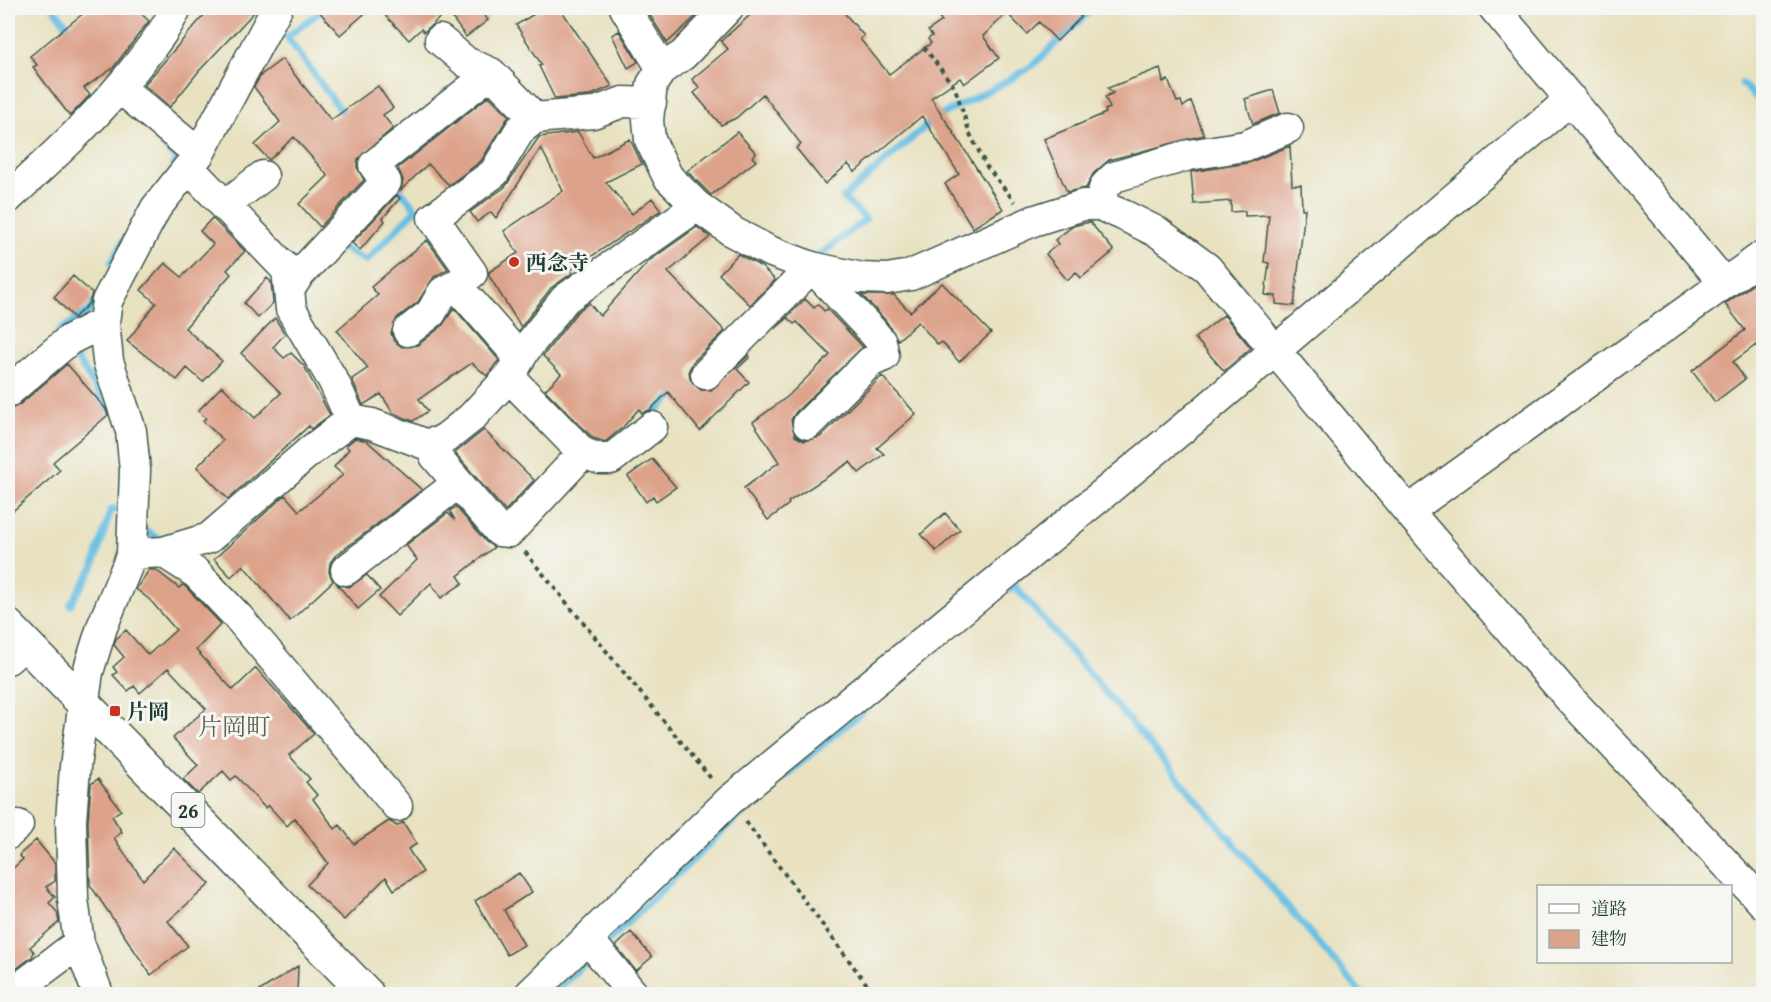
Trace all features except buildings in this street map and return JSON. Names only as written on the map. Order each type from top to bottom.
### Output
[{"type":"main road","name":"26","points":[[13,643],[85,705],[367,994]]},
{"type":"street","points":[[8,198],[83,129],[120,88],[169,25],[176,8]]},
{"type":"street","points":[[98,994],[79,943],[73,899],[71,821],[75,767],[88,672],[102,627],[132,554],[135,470],[131,431],[108,361],[104,322],[107,301],[156,208],[194,161],[277,8]]},
{"type":"street","points":[[625,8],[662,69]]},
{"type":"street","points":[[728,8],[683,55],[662,69],[652,84],[648,120],[650,140],[668,177],[697,206],[749,241],[812,267],[862,278],[887,279],[911,275],[1033,221],[1083,205],[1099,206],[1159,233],[1207,268],[1408,511],[1569,698],[1764,904]]},
{"type":"street","points":[[1494,8],[1724,282]]},
{"type":"street","points":[[440,40],[466,62],[491,73],[535,117]]},
{"type":"street","points":[[289,290],[298,276],[386,182],[374,165],[491,73]]},
{"type":"street","points":[[120,88],[194,161],[224,206],[286,270],[291,309],[334,382],[351,420]]},
{"type":"street","points":[[530,994],[729,801],[1160,448],[1571,99]]},
{"type":"street","points":[[408,331],[431,313],[443,292],[472,273],[434,218],[494,173],[520,130],[535,117],[593,113],[623,102],[651,103]]},
{"type":"street","points":[[1099,206],[1105,186],[1114,177],[1189,155],[1245,146],[1288,128]]},
{"type":"street","points":[[224,206],[263,176]]},
{"type":"street","points":[[132,554],[163,552],[209,538],[310,451],[351,420],[372,424],[425,444],[447,437],[471,418],[515,368],[565,299],[697,206]]},
{"type":"street","points":[[1408,511],[1724,282],[1762,261]]},
{"type":"street","points":[[706,374],[812,267]]},
{"type":"street","points":[[808,424],[870,362],[884,356],[881,342],[873,332],[812,267]]},
{"type":"street","points":[[456,285],[515,368],[583,453],[600,459],[611,459],[652,427]]},
{"type":"street","points":[[8,392],[69,340],[104,322]]},
{"type":"street","points":[[431,443],[435,456],[499,531],[509,532],[583,453]]},
{"type":"street","points":[[345,570],[458,483]]},
{"type":"street","points":[[163,552],[196,573],[238,617],[397,806]]},
{"type":"street","points":[[588,939],[633,994]]},
{"type":"street","points":[[12,994],[79,943]]},
{"type":"path","points":[[924,47],[955,88],[970,134],[987,167],[1033,221]]},
{"type":"path","points":[[509,532],[729,801],[874,994]]},
{"type":"waterway","points":[[53,8],[72,31]]},
{"type":"waterway","points":[[325,8],[287,37],[346,118]]},
{"type":"waterway","points":[[814,259],[866,219],[843,198],[935,118],[1032,66],[1093,8]]},
{"type":"waterway","points":[[1742,84],[1764,105]]},
{"type":"waterway","points":[[158,138],[177,160],[174,164]]},
{"type":"waterway","points":[[337,248],[342,248],[366,261],[416,209],[394,182]]},
{"type":"waterway","points":[[111,263],[123,241]]},
{"type":"waterway","points":[[59,331],[91,310],[94,303]]},
{"type":"waterway","points":[[69,347],[109,408]]},
{"type":"waterway","points":[[647,419],[677,392]]},
{"type":"waterway","points":[[70,605],[93,568],[111,509],[122,510],[125,514]]},
{"type":"waterway","points":[[140,527],[163,542]]},
{"type":"waterway","points":[[1010,589],[1014,585],[1362,994]]},
{"type":"waterway","points":[[602,947],[749,806],[883,694]]},
{"type":"waterway","points":[[553,994],[592,957]]},
{"type":"place","name":"西念寺","points":[[514,262]]},
{"type":"place","name":"片岡","points":[[115,711]]},
{"type":"district","name":"片岡町","points":[[234,726]]}]
